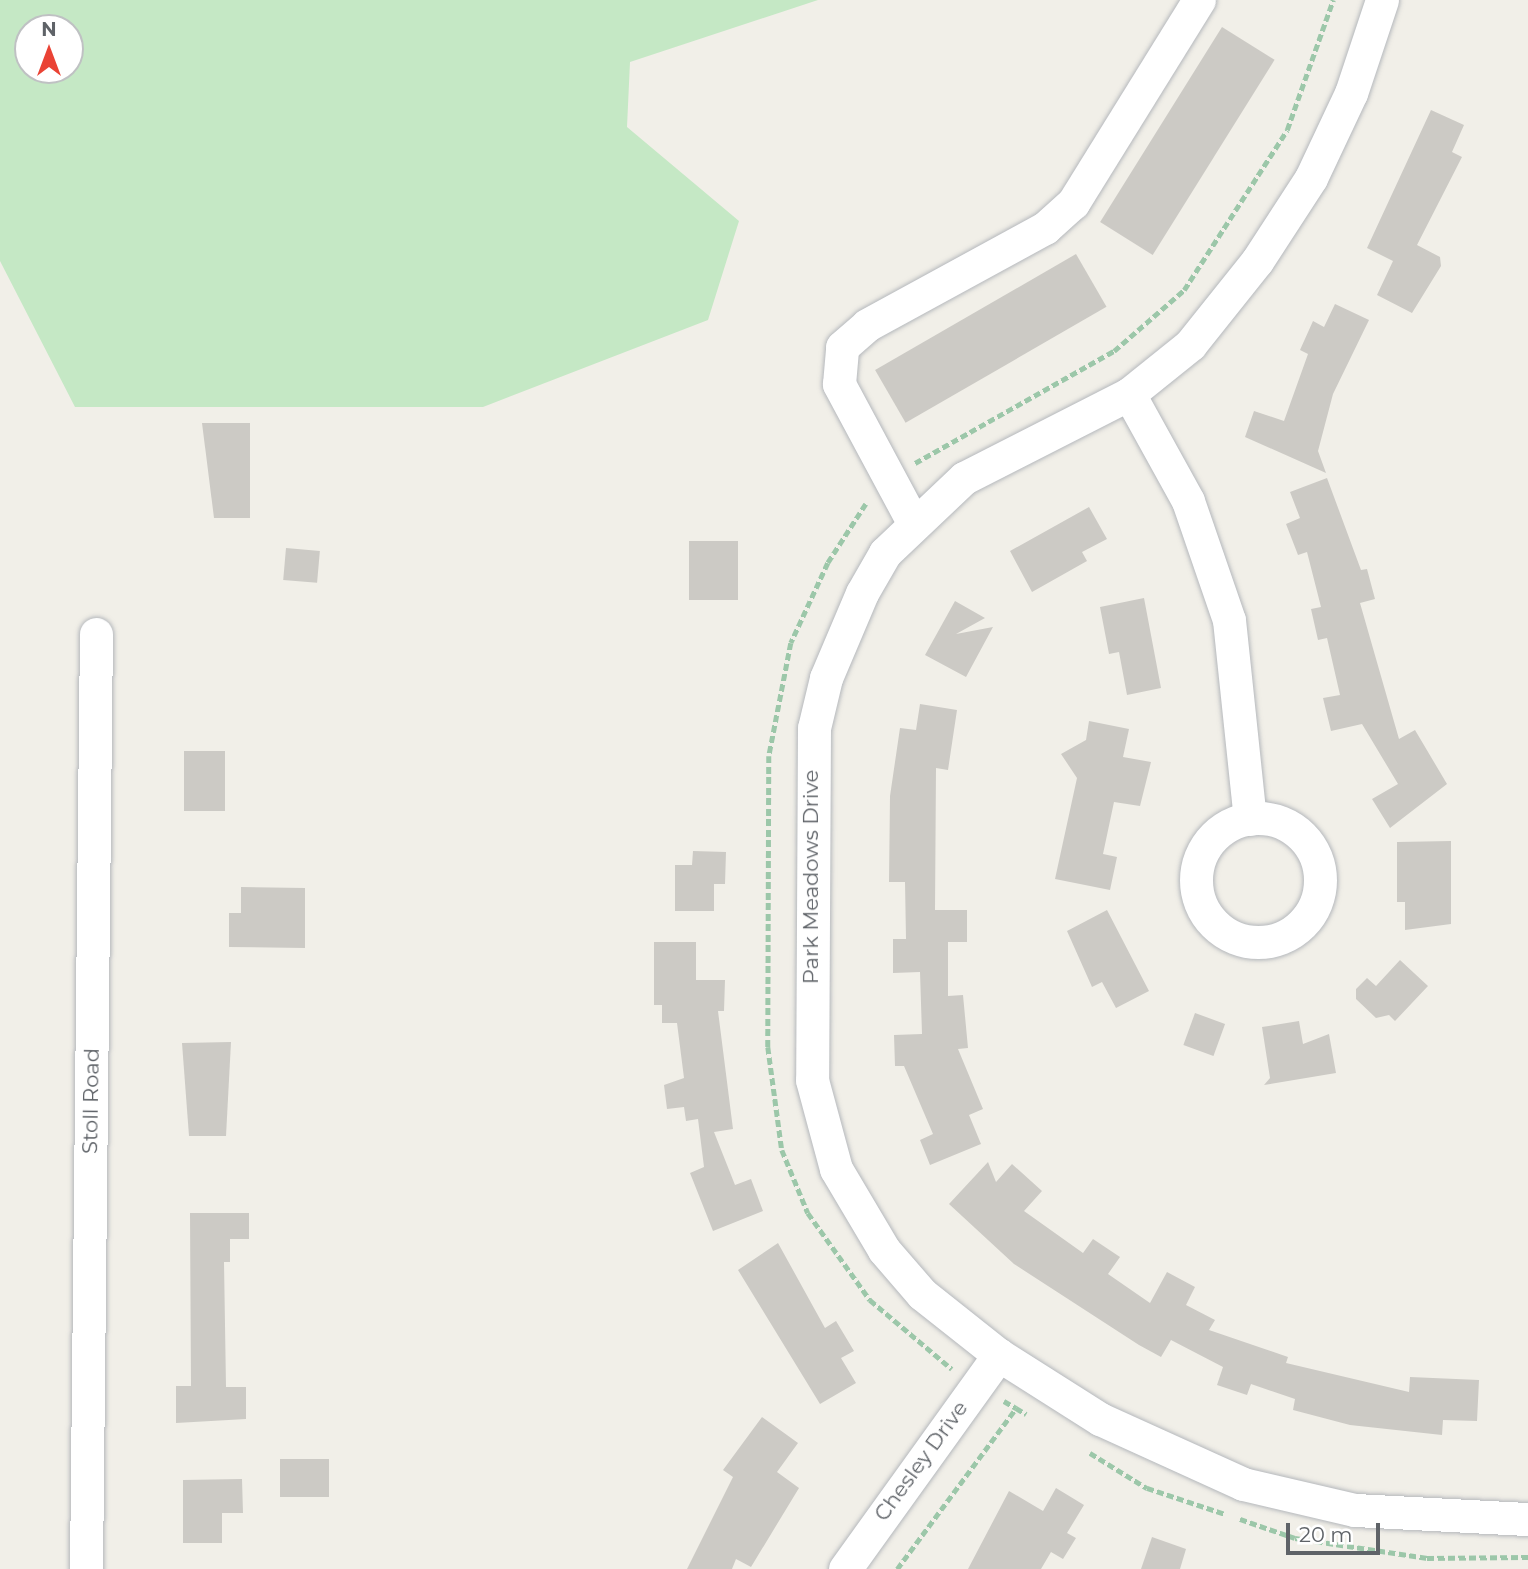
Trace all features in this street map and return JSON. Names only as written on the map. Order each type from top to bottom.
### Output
[{"type":"street","points":[[914,523],[839,384],[842,346],[867,325],[1045,228],[1073,203],[1199,0]]},
{"type":"street","name":"Park Meadows Drive","points":[[1382,0],[1351,93],[1305,188],[1258,261],[1190,345],[1129,394],[964,478],[914,523],[886,553],[862,593],[826,678],[814,728],[812,1080],[836,1169],[876,1239],[922,1294],[999,1355],[1100,1419],[1243,1484],[1355,1510],[1528,1519]]},
{"type":"street","points":[[1129,394],[1188,501],[1228,620],[1250,819]]},
{"type":"street","name":"Stoll Road","points":[[86,1569],[96,634]]},
{"type":"street","name":"Chesley Drive","points":[[845,1569],[999,1355]]},
{"type":"path","points":[[1038,1421],[977,1385],[870,1300],[808,1213],[782,1150],[768,1047],[769,756],[790,643],[828,563],[874,492],[945,441],[1114,351],[1184,290],[1287,130],[1333,0]]},
{"type":"path","points":[[898,1569],[1016,1408]]},
{"type":"path","points":[[1082,1448],[1147,1488],[1294,1538],[1427,1558],[1528,1557]]},
{"type":"green space","points":[[0,0],[818,0],[630,62],[627,127],[739,221],[708,320],[483,407],[75,407],[0,261]]},
{"type":"building","points":[[1222,27],[1275,60],[1153,255],[1100,222]]},
{"type":"building","points":[[1431,110],[1464,125],[1452,152],[1462,157],[1417,245],[1440,257],[1441,266],[1412,313],[1377,295],[1393,261],[1367,248]]},
{"type":"building","points":[[1076,254],[1106,307],[906,423],[875,370]]},
{"type":"building","points":[[1335,304],[1369,320],[1333,394],[1318,451],[1326,473],[1245,437],[1254,411],[1284,421],[1308,354],[1300,350],[1313,321],[1324,327]]},
{"type":"building","points":[[202,423],[250,423],[250,518],[214,518]]},
{"type":"building","points":[[1327,478],[1361,570],[1367,569],[1375,599],[1360,603],[1399,739],[1415,730],[1447,784],[1390,828],[1372,799],[1398,784],[1362,724],[1331,731],[1323,698],[1340,695],[1327,638],[1318,640],[1311,609],[1321,607],[1307,552],[1298,555],[1286,524],[1300,518],[1290,492]]},
{"type":"building","points":[[1089,507],[1107,539],[1082,552],[1087,561],[1032,592],[1010,551]]},
{"type":"building","points":[[689,541],[738,541],[738,600],[689,600]]},
{"type":"building","points":[[286,548],[320,551],[317,583],[283,580]]},
{"type":"building","points":[[1144,598],[1161,688],[1127,695],[1119,652],[1109,654],[1100,607]]},
{"type":"building","points":[[955,601],[985,618],[956,634],[993,627],[966,677],[925,655]]},
{"type":"building","points":[[920,704],[957,710],[948,770],[936,768],[935,910],[967,910],[967,942],[948,942],[948,996],[963,995],[968,1048],[958,1049],[983,1109],[969,1115],[981,1144],[930,1165],[920,1140],[933,1134],[904,1066],[895,1066],[894,1035],[922,1034],[920,972],[893,973],[893,939],[906,939],[905,882],[889,882],[890,796],[900,728],[916,730]]},
{"type":"building","points":[[1089,721],[1129,729],[1123,757],[1151,762],[1140,806],[1114,802],[1103,854],[1117,857],[1110,890],[1055,879],[1077,778],[1061,754],[1086,740]]},
{"type":"building","points":[[184,751],[225,751],[225,811],[184,811]]},
{"type":"building","points":[[1451,841],[1451,924],[1405,930],[1405,902],[1397,902],[1397,842]]},
{"type":"building","points":[[693,851],[726,852],[725,884],[714,884],[714,911],[675,911],[675,865],[692,865]]},
{"type":"building","points":[[241,887],[305,888],[305,948],[229,947],[229,913],[241,913]]},
{"type":"building","points":[[1107,910],[1149,991],[1116,1008],[1102,982],[1092,987],[1067,931]]},
{"type":"building","points":[[654,942],[696,942],[696,980],[725,980],[724,1011],[718,1011],[733,1129],[714,1132],[735,1185],[751,1179],[763,1211],[713,1231],[690,1173],[704,1167],[698,1119],[686,1121],[684,1107],[667,1109],[664,1085],[684,1078],[677,1023],[662,1023],[662,1005],[654,1005]]},
{"type":"building","points":[[1400,960],[1428,986],[1395,1021],[1389,1015],[1376,1018],[1356,999],[1356,989],[1367,978],[1376,986]]},
{"type":"building","points":[[1195,1013],[1225,1024],[1213,1056],[1183,1045]]},
{"type":"building","points":[[1299,1021],[1303,1044],[1329,1034],[1336,1073],[1264,1085],[1270,1078],[1262,1027]]},
{"type":"building","points":[[231,1042],[226,1136],[189,1136],[182,1043]]},
{"type":"building","points":[[988,1162],[996,1182],[1012,1164],[1042,1191],[1024,1211],[1083,1253],[1093,1239],[1120,1257],[1108,1274],[1150,1303],[1167,1272],[1195,1287],[1186,1305],[1215,1320],[1209,1330],[1288,1357],[1286,1363],[1409,1392],[1410,1377],[1479,1380],[1477,1421],[1443,1420],[1442,1435],[1350,1425],[1293,1410],[1295,1399],[1251,1384],[1247,1395],[1217,1385],[1223,1367],[1171,1340],[1161,1357],[1014,1264],[949,1204]]},
{"type":"building","points":[[190,1213],[249,1213],[249,1239],[230,1239],[230,1262],[224,1262],[226,1387],[246,1387],[246,1419],[176,1423],[176,1386],[191,1386]]},
{"type":"building","points":[[778,1243],[825,1328],[836,1321],[854,1351],[841,1358],[856,1383],[820,1404],[738,1270]]},
{"type":"building","points":[[762,1417],[798,1443],[777,1472],[799,1488],[751,1567],[736,1559],[732,1569],[687,1569],[733,1477],[723,1470]]},
{"type":"building","points":[[280,1459],[329,1459],[329,1497],[280,1497]]},
{"type":"building","points":[[242,1479],[243,1513],[222,1513],[222,1543],[183,1543],[183,1480]]},
{"type":"building","points":[[1056,1488],[1084,1505],[1067,1533],[1076,1538],[1063,1559],[1051,1552],[1041,1569],[968,1569],[1009,1491],[1043,1511]]},
{"type":"building","points":[[1152,1537],[1186,1549],[1180,1569],[1141,1569]]}]
